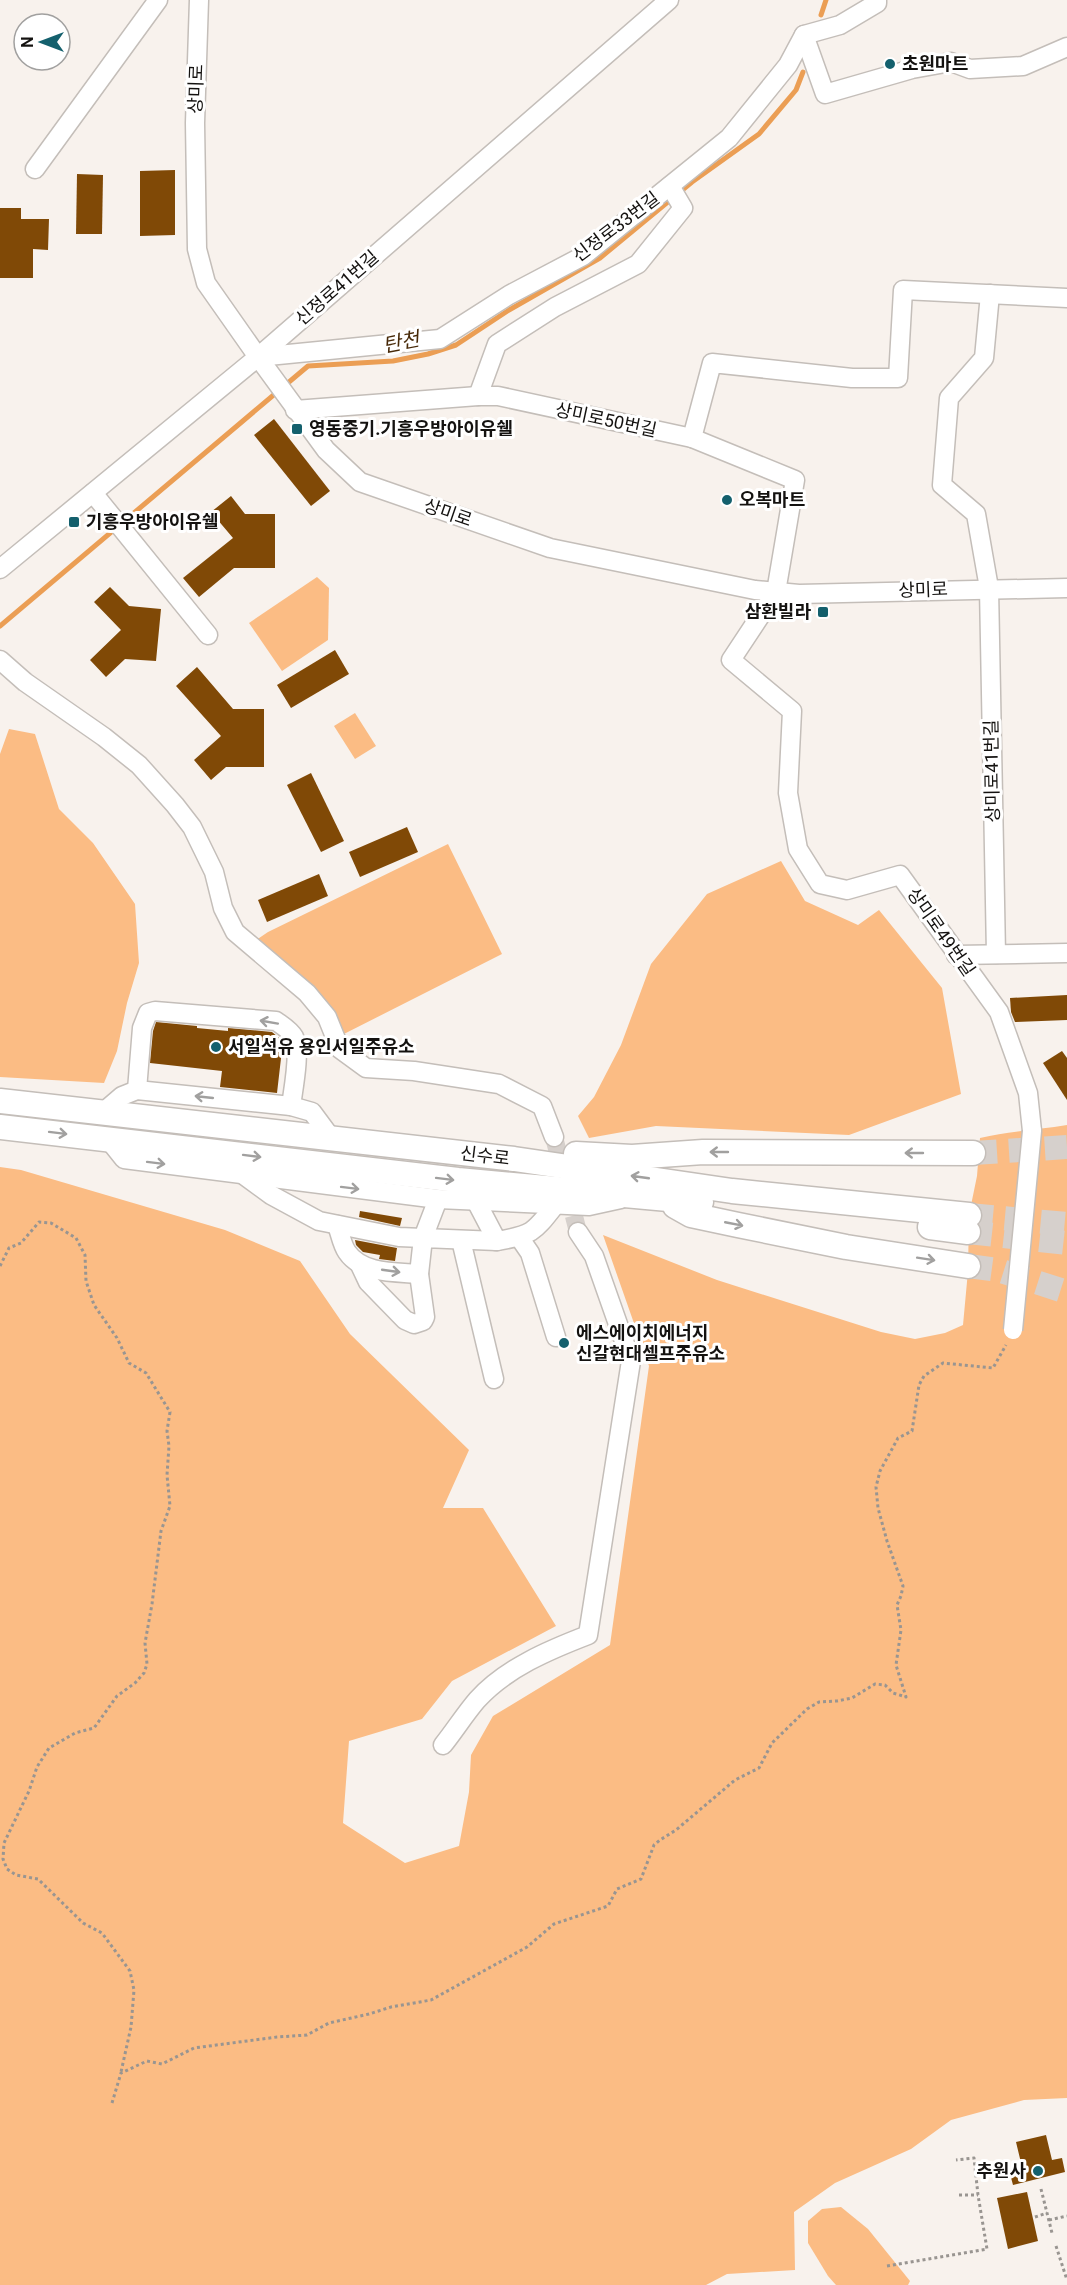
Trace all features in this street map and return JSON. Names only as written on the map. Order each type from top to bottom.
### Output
[{"type":"main road","name":"신수로","points":[[0,1101],[514,1159],[969,1223],[824,1214],[650,1196],[458,1180],[0,1126]]},
{"type":"main road","points":[[514,1159],[555,1153],[632,1157],[703,1152],[973,1153]]},
{"type":"main road","points":[[650,1196],[691,1215],[846,1247],[968,1266]]},
{"type":"street","points":[[35,169],[158,0]]},
{"type":"street","name":"상미로","points":[[199,0],[195,123],[197,249],[206,283],[295,410],[326,450],[360,482],[550,549],[755,591],[799,594],[1067,588]]},
{"type":"street","name":"신정로41번길","points":[[0,569],[258,357],[669,0]]},
{"type":"street","points":[[878,0],[877,3],[840,25],[804,35],[825,94],[912,69],[951,62],[970,69],[1023,66],[1067,47]]},
{"type":"street","name":"신정로33번길","points":[[258,357],[440,339],[509,295],[583,256],[729,138],[788,65],[804,35]]},
{"type":"street","points":[[478,396],[497,344],[555,307],[638,264],[683,208],[670,186]]},
{"type":"street","points":[[692,438],[712,363],[852,378],[898,378],[903,290],[1067,298]]},
{"type":"street","name":"상미로41번길","points":[[990,294],[984,358],[949,398],[942,485],[976,514],[988,588],[996,954]]},
{"type":"street","name":"상미로50번길","points":[[295,410],[498,396],[692,438],[795,480],[776,592]]},
{"type":"street","points":[[93,493],[208,635]]},
{"type":"street","name":"상미로49번길","points":[[776,592],[731,660],[792,711],[788,793],[798,849],[820,884],[847,890],[900,875],[999,1012],[1028,1094],[1032,1131],[1013,1330]]},
{"type":"street","points":[[0,660],[25,682],[104,736],[139,765],[175,805],[192,827],[214,872],[223,908],[235,932],[307,993],[327,1017],[340,1049],[366,1068],[414,1071],[499,1084],[542,1106],[554,1137]]},
{"type":"street","points":[[956,955],[1067,953]]},
{"type":"street","points":[[137,1090],[142,1028],[148,1013],[155,1011],[276,1021],[288,1029],[296,1040],[296,1064],[291,1106]]},
{"type":"street","points":[[101,1114],[122,1096],[137,1090],[291,1106],[312,1112],[332,1139]]},
{"type":"street","points":[[108,1139],[124,1159],[438,1199],[589,1206],[650,1196]]},
{"type":"street","points":[[244,1174],[271,1195],[319,1221],[399,1237],[497,1241],[519,1237],[537,1229],[556,1204]]},
{"type":"street","points":[[337,1225],[346,1251],[360,1265],[368,1282],[405,1320],[419,1324],[425,1317],[419,1274],[423,1238],[438,1199]]},
{"type":"street","points":[[476,1201],[497,1241]]},
{"type":"street","points":[[443,1745],[478,1699],[510,1672],[556,1647],[588,1635],[631,1361],[594,1256],[578,1232]]},
{"type":"street","points":[[519,1237],[530,1253],[556,1337]]},
{"type":"street","points":[[461,1240],[494,1379]]},
{"type":"street","points":[[360,1265],[419,1274]]},
{"type":"path","points":[[0,1266],[9,1248],[21,1243],[39,1222],[51,1223],[76,1238],[85,1255],[86,1281],[94,1305],[117,1338],[129,1364],[146,1373],[170,1412],[167,1431],[170,1446],[166,1475],[170,1506],[161,1531],[145,1643],[147,1664],[144,1673],[117,1696],[94,1728],[75,1733],[49,1748],[38,1767],[4,1844],[3,1859],[7,1869],[16,1875],[38,1879],[83,1923],[102,1933],[130,1971],[134,1990],[131,2027],[112,2103]]},
{"type":"path","points":[[121,2073],[147,2061],[162,2064],[194,2048],[307,2035],[329,2023],[391,2007],[431,2000],[527,1947],[554,1924],[608,1906],[617,1889],[641,1879],[654,1845],[676,1830],[735,1780],[759,1768],[772,1743],[807,1709],[819,1702],[852,1698],[874,1684],[885,1685],[893,1693],[906,1697],[896,1665],[901,1630],[897,1605],[903,1586],[886,1541],[878,1508],[876,1487],[880,1471],[898,1438],[912,1431],[919,1385],[924,1376],[943,1364],[993,1368],[1013,1330]]},
{"type":"path","points":[[886,2266],[987,2249],[974,2158],[956,2160]]},
{"type":"path","points":[[1041,2188],[1053,2233]]},
{"type":"path","points":[[958,2195],[978,2195]]},
{"type":"path","points":[[1035,2217],[1047,2213]]},
{"type":"path","points":[[1049,2220],[1067,2216]]},
{"type":"path","points":[[1056,2247],[1067,2280]]},
{"type":"shaded area","points":[[317,577],[329,588],[328,640],[282,671],[249,623]]},
{"type":"shaded area","points":[[355,713],[376,746],[355,759],[334,726]]},
{"type":"shaded area","points":[[9,729],[35,734],[59,809],[93,843],[135,904],[139,963],[127,1003],[117,1051],[104,1083],[0,1077],[0,754]]},
{"type":"shaded area","points":[[448,844],[502,954],[336,1038],[326,1017],[249,945],[268,932]]},
{"type":"shaded area","points":[[781,861],[805,901],[858,925],[879,910],[942,988],[961,1094],[849,1135],[656,1126],[589,1138],[578,1116],[594,1097],[621,1045],[651,964],[707,894]]},
{"type":"shaded area","points":[[1067,1125],[1067,2098],[1024,2100],[951,2120],[911,2149],[835,2183],[794,2212],[795,2270],[727,2274],[706,2285],[0,2285],[0,1167],[21,1170],[225,1230],[300,1261],[350,1334],[469,1450],[443,1508],[483,1508],[556,1626],[452,1681],[422,1719],[349,1741],[343,1823],[405,1863],[459,1846],[469,1792],[471,1755],[493,1716],[610,1645],[649,1366],[603,1235],[717,1280],[881,1332],[915,1339],[945,1333],[963,1325],[968,1271],[969,1215],[977,1176],[980,1138]]},
{"type":"shaded area","points":[[841,2207],[868,2229],[910,2281],[908,2285],[836,2285],[828,2276],[808,2243],[808,2221],[822,2209]]},
{"type":"building","points":[[175,170],[175,235],[140,236],[140,171]]},
{"type":"building","points":[[77,174],[103,175],[102,234],[76,234]]},
{"type":"building","points":[[0,208],[21,208],[21,219],[49,219],[48,250],[33,249],[33,278],[0,278]]},
{"type":"building","points":[[274,419],[330,491],[311,506],[254,435]]},
{"type":"building","points":[[231,496],[245,514],[275,514],[275,568],[234,568],[199,597],[183,578],[233,538],[211,512]]},
{"type":"building","points":[[110,587],[129,606],[161,609],[156,661],[125,659],[106,677],[90,660],[121,630],[94,602]]},
{"type":"building","points":[[335,650],[349,674],[291,708],[277,685]]},
{"type":"building","points":[[197,667],[233,709],[264,709],[264,767],[226,767],[211,780],[194,760],[221,736],[176,686]]},
{"type":"building","points":[[311,773],[344,841],[321,852],[287,785]]},
{"type":"building","points":[[407,827],[418,852],[360,877],[349,852]]},
{"type":"building","points":[[319,874],[328,896],[267,922],[258,900]]},
{"type":"building","points":[[1067,995],[1067,1020],[1015,1022],[1011,1012],[1010,998]]},
{"type":"building","name":"서일석유 용인서일주유소","points":[[156,1022],[228,1031],[228,1028],[272,1032],[283,1041],[277,1093],[220,1087],[222,1071],[150,1063]]},
{"type":"building","points":[[1062,1051],[1067,1058],[1067,1100],[1043,1063]]},
{"type":"building","points":[[360,1211],[402,1218],[400,1226],[359,1217]]},
{"type":"building","points":[[355,1240],[397,1248],[395,1261],[379,1259],[380,1255],[363,1252],[356,1245]]},
{"type":"building","points":[[1046,2135],[1052,2160],[1062,2158],[1065,2172],[1013,2185],[1009,2170],[1022,2167],[1016,2142]]},
{"type":"building","points":[[1027,2192],[1038,2241],[1008,2249],[997,2198]]},
{"type":"waterway","name":"탄천","points":[[821,15],[826,0]]},
{"type":"waterway","name":"탄천","points":[[0,626],[308,366],[393,361],[428,354],[456,345],[509,310],[600,258],[692,182],[759,134],[796,90],[803,72]]},
{"type":"tunnel","points":[[554,1137],[578,1232]]},
{"type":"tunnel","points":[[973,1153],[1067,1147]]},
{"type":"tunnel","points":[[969,1215],[1067,1224]]},
{"type":"tunnel","points":[[968,1232],[1067,1243]]},
{"type":"tunnel","points":[[968,1266],[998,1270],[1067,1292]]},
{"type":"place","name":"초원마트","points":[[890,64]]},
{"type":"place","name":"영동중기.기흥우방아이유쉘","points":[[297,429]]},
{"type":"place","name":"오복마트","points":[[727,500]]},
{"type":"place","name":"기흥우방아이유쉘","points":[[74,522]]},
{"type":"place","name":"삼환빌라","points":[[823,612]]},
{"type":"place","name":"서일석유 용인서일주유소","points":[[216,1047]]},
{"type":"place","name":"에스에이치에너지 신갈현대셀프주유소","points":[[564,1343]]},
{"type":"place","name":"추원사","points":[[1038,2171]]}]
